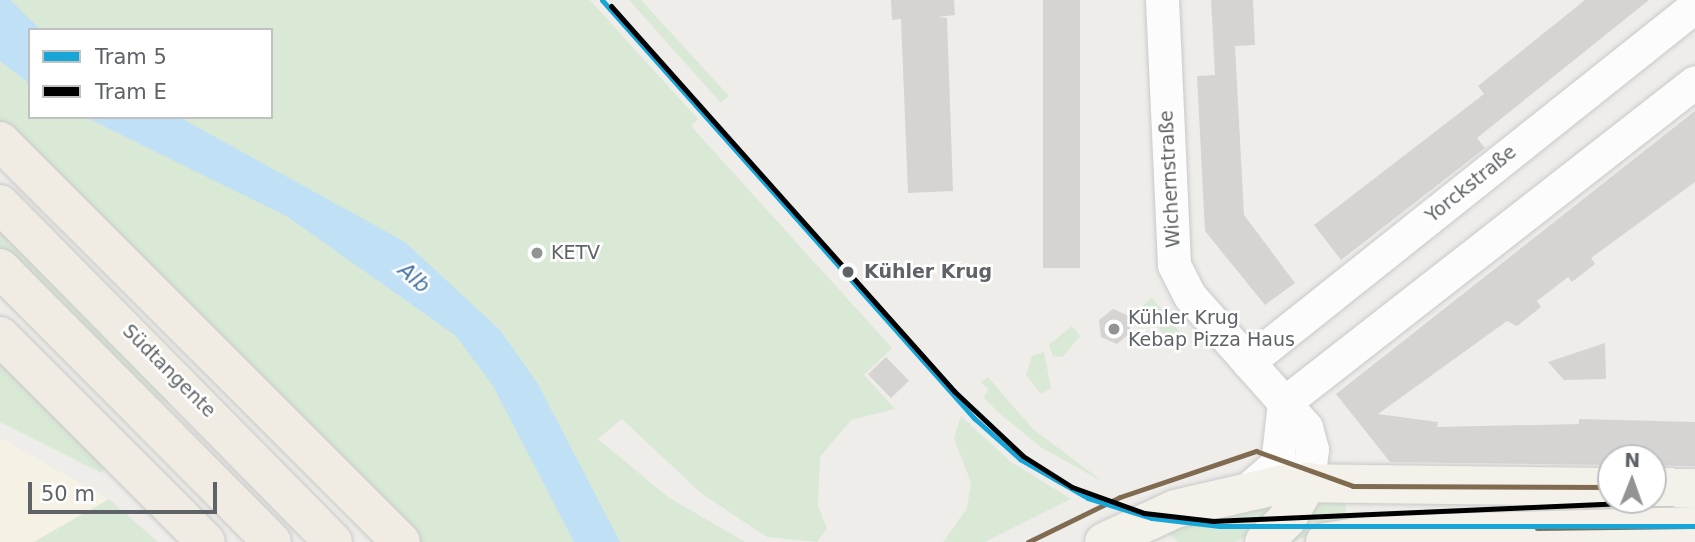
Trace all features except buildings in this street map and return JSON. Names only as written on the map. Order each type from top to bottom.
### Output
[{"type":"highway","points":[[0,141],[401,542]]},
{"type":"highway","name":"Südtangente","points":[[0,204],[333,542]]},
{"type":"highway","points":[[0,268],[272,542]]},
{"type":"highway","points":[[0,336],[206,542]]},
{"type":"main road","points":[[1128,538],[1247,490],[1308,482],[1376,488],[1597,486]]},
{"type":"main road","points":[[1264,542],[1287,519],[1308,482]]},
{"type":"main road","points":[[1667,487],[1695,488]]},
{"type":"main road","points":[[1325,542],[1380,534],[1695,526]]},
{"type":"street","name":"Wichernstraße","points":[[1162,0],[1174,265],[1190,296],[1308,432],[1308,482]]},
{"type":"street","points":[[1691,0],[1695,6]]},
{"type":"street","name":"Yorckstraße","points":[[1248,362],[1695,6]]},
{"type":"street","points":[[1247,490],[1267,478],[1277,464],[1284,403],[1695,82]]},
{"type":"shaded area","points":[[0,438],[109,499],[33,542],[0,542]]},
{"type":"green space","points":[[0,0],[590,0],[698,119],[691,126],[892,348],[864,375],[895,409],[851,420],[820,457],[818,506],[827,528],[817,542],[767,537],[702,494],[622,419],[598,439],[668,497],[745,542],[418,542],[0,126]]},
{"type":"green space","points":[[629,0],[641,0],[729,96],[721,103]]},
{"type":"green space","points":[[0,231],[171,403],[159,400],[0,247]]},
{"type":"green space","points":[[1152,298],[1183,337],[1173,346],[1141,307]]},
{"type":"green space","points":[[1072,326],[1080,336],[1063,357],[1053,356],[1049,345]]},
{"type":"green space","points":[[1044,352],[1051,388],[1041,394],[1026,375],[1032,356]]},
{"type":"green space","points":[[0,357],[107,467],[101,473],[0,422]]},
{"type":"green space","points":[[988,377],[1033,429],[1105,483],[1042,448],[1000,414],[983,397],[989,390],[981,382]]},
{"type":"green space","points":[[961,416],[1011,462],[1071,499],[985,542],[943,542],[967,508],[971,483],[954,438]]},
{"type":"green space","points":[[1345,496],[1346,523],[1291,542],[1317,497]]},
{"type":"green space","points":[[1284,497],[1258,529],[1235,542],[1178,542],[1163,530]]},
{"type":"green space","points":[[109,499],[158,542],[34,542]]},
{"type":"water","points":[[0,0],[10,0],[39,28],[28,28],[28,82],[0,61]]},
{"type":"water","name":"Alb","points":[[89,119],[183,119],[405,242],[500,330],[538,384],[620,542],[574,542],[493,386],[456,336],[288,217]]},
{"type":"tram line","name":"5","points":[[602,0],[974,418],[1020,459],[1088,498],[1152,518],[1220,526],[1695,526]]},
{"type":"tram line","name":"E","points":[[611,6],[954,391],[1023,456],[1072,487],[1144,513],[1214,521],[1597,505]]},
{"type":"transit line","points":[[1028,542],[1120,497],[1256,451],[1353,486],[1597,487]]},
{"type":"transit line","points":[[1537,528],[1695,526]]},
{"type":"place","name":"KETV","points":[[537,253]]},
{"type":"place","name":"Kühler Krug","points":[[848,272]]},
{"type":"place","name":"Kühler Krug Kebap Pizza Haus","points":[[1114,329]]}]
